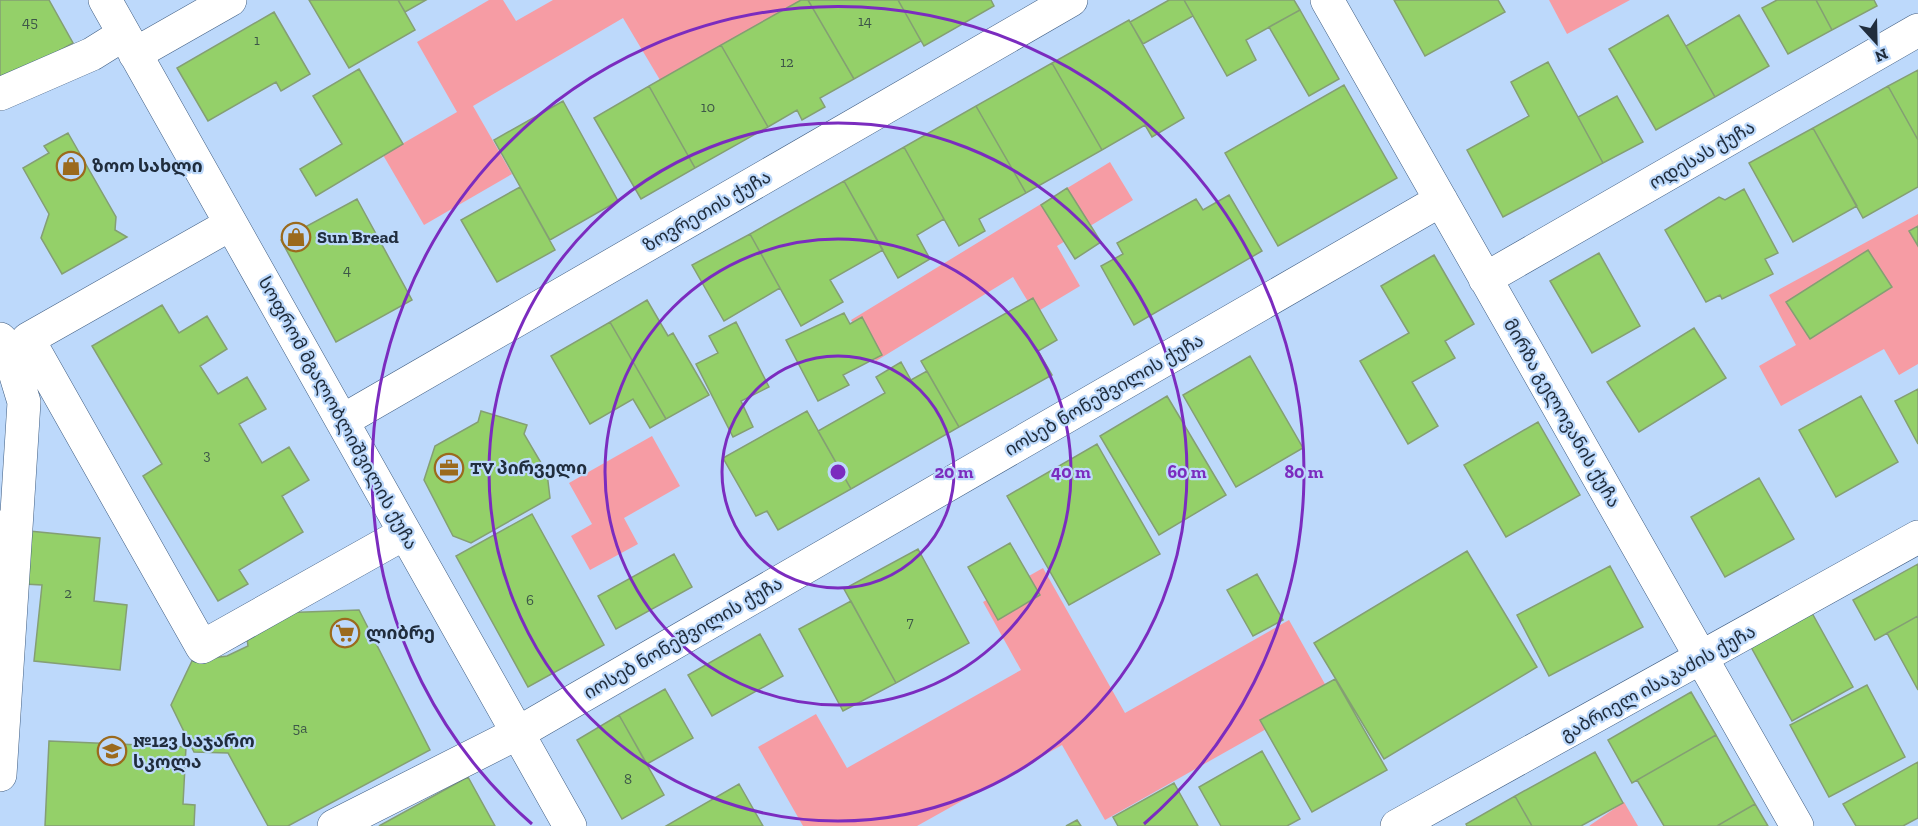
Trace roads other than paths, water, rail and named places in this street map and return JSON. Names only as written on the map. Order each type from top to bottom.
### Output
[{"type":"street","name":"სოფრომ მგალობლიშვილის ქუჩა","points":[[105,0],[570,826]]},
{"type":"street","points":[[0,94],[92,54],[130,44],[230,0]]},
{"type":"street","name":"ზოვრეთის ქუჩა","points":[[342,421],[1071,0]]},
{"type":"street","name":"მირზა გელოვანის ქუჩა","points":[[1327,0],[1797,826]]},
{"type":"street","name":"ოდესას ქუჩა","points":[[1485,279],[1918,30]]},
{"type":"street","name":"იოსებ ნონეშვილის ქუჩა","points":[[334,826],[518,733],[1441,200]]},
{"type":"street","points":[[231,224],[28,339],[202,647],[405,533]]},
{"type":"street","points":[[0,339],[7,346],[24,402],[8,528],[0,775]]},
{"type":"street","name":"გაბრიელ ისაკაძის ქუჩა","points":[[1398,826],[1918,537]]},
{"type":"place","name":"ზოო სახლი","points":[[71,166]]},
{"type":"place","name":"Sun Bread","points":[[296,237]]},
{"type":"place","name":"TV პირველი","points":[[449,468]]},
{"type":"place","name":"ლიბრე","points":[[345,633]]},
{"type":"place","name":"№123 საჯარო სკოლა","points":[[112,751]]}]
